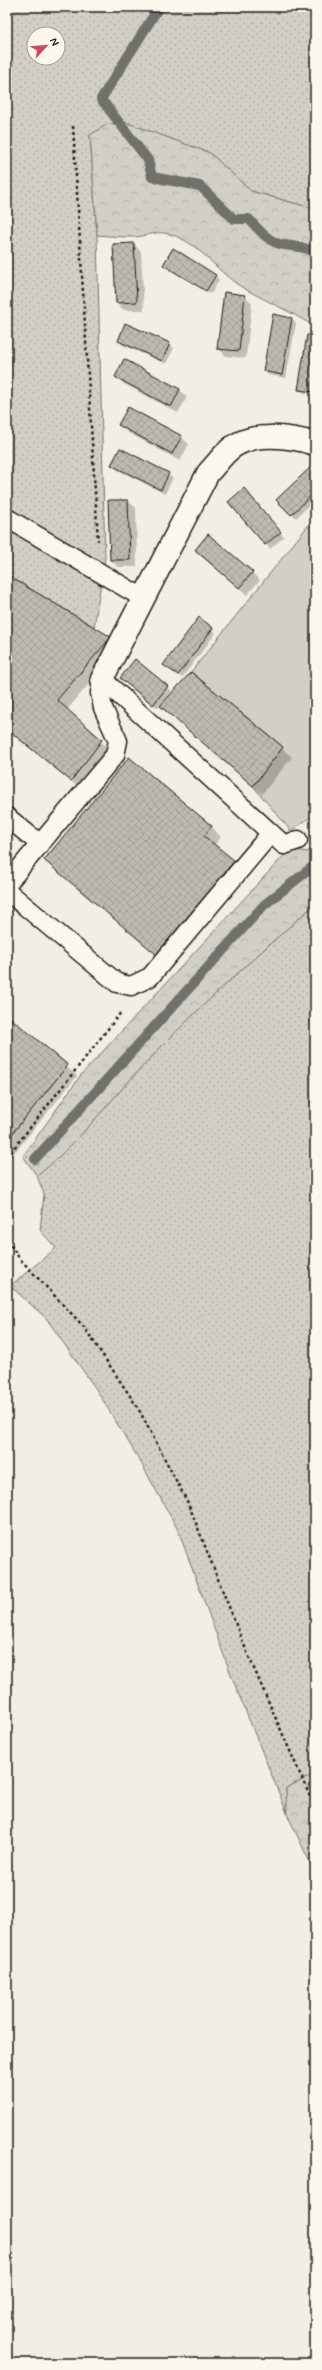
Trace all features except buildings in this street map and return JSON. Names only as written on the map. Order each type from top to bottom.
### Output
[{"type":"street","points":[[102,679],[208,473],[230,449],[254,439],[281,435],[315,444]]},
{"type":"lane","points":[[7,518],[102,576],[143,598]]},
{"type":"lane","points":[[102,679],[284,845],[298,840]]},
{"type":"lane","points":[[7,884],[115,755],[118,741],[103,708],[100,694],[102,679]]},
{"type":"lane","points":[[7,817],[40,844]]},
{"type":"lane","points":[[7,891],[117,983],[131,986],[150,977],[271,833]]},
{"type":"path","points":[[73,126],[99,558],[102,576]]},
{"type":"path","points":[[7,1157],[150,977]]},
{"type":"path","points":[[7,1240],[20,1259],[84,1327],[138,1408],[188,1503],[248,1655],[315,1808]]},
{"type":"green space","points":[[7,7],[315,7],[315,209],[251,191],[210,153],[125,122],[106,125],[90,135],[97,235],[105,558],[94,627],[7,575]]},
{"type":"green space","points":[[125,122],[210,153],[251,191],[315,209],[315,327],[240,286],[231,280],[198,250],[179,238],[164,233],[155,233],[138,237],[97,235],[90,135],[106,125]]},
{"type":"green space","points":[[315,517],[315,814],[291,831],[253,786],[283,747],[191,672]]},
{"type":"green space","points":[[315,846],[315,904],[204,1004],[141,1068],[78,1138],[37,1176],[23,1156],[81,1075],[290,849],[307,852]]},
{"type":"green space","points":[[315,904],[315,1774],[286,1788],[287,1813],[233,1680],[178,1530],[140,1461],[96,1389],[46,1318],[10,1286],[56,1248],[40,1230],[44,1194],[37,1176],[78,1138],[141,1068],[204,1004]]},
{"type":"green space","points":[[315,1774],[315,1873],[287,1814],[286,1788]]},
{"type":"waterway","points":[[159,7],[101,99],[148,160],[152,177],[200,186],[234,219],[249,219],[273,242],[304,248],[315,252]]},
{"type":"waterway","points":[[35,1159],[264,905],[315,865]]}]
